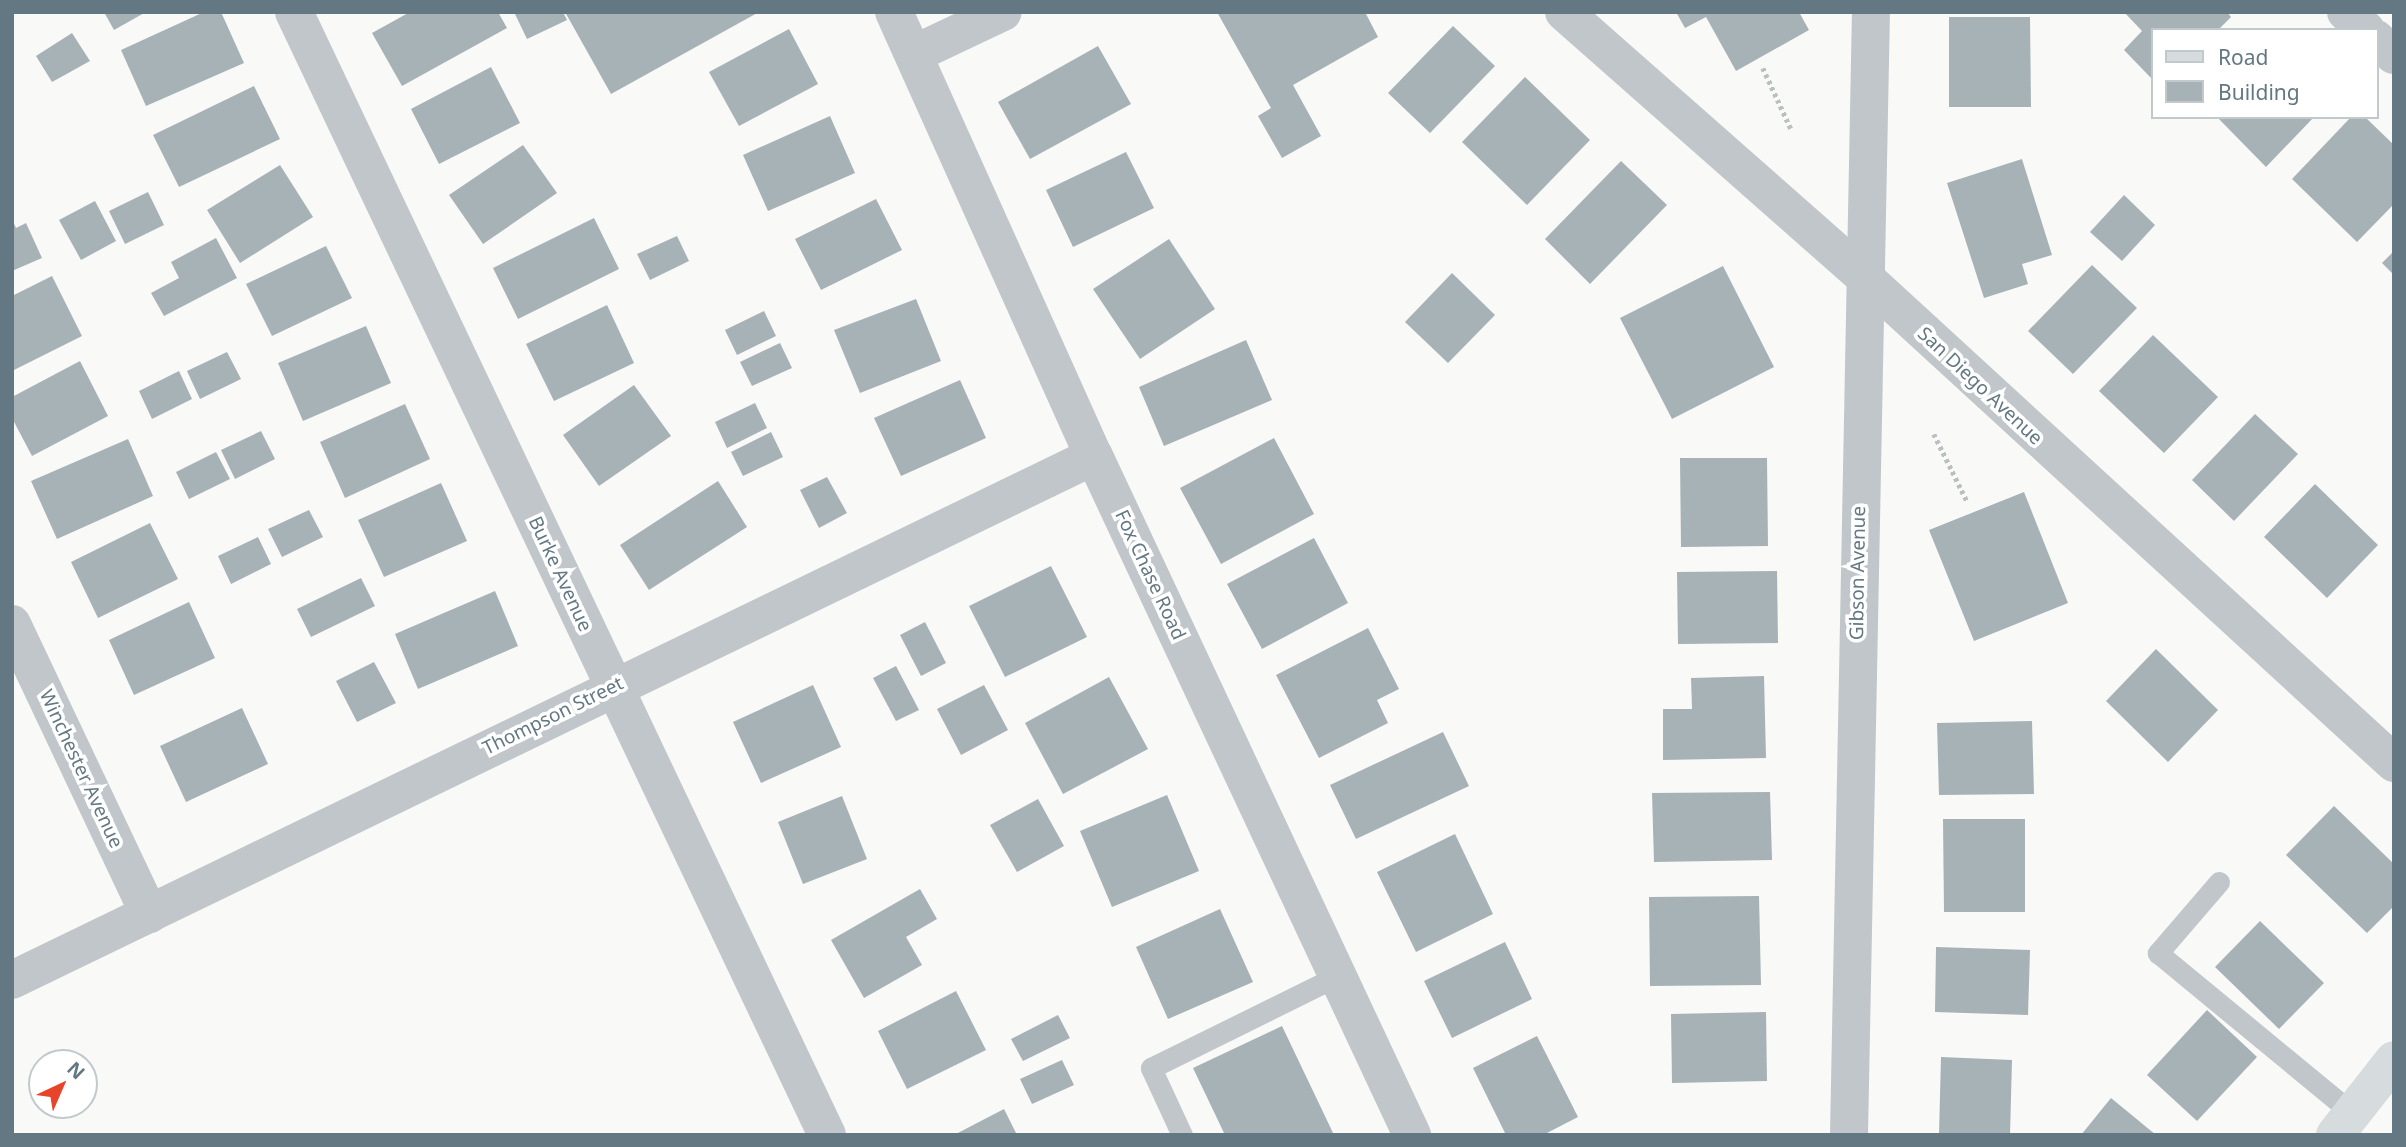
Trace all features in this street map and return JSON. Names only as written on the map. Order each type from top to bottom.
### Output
[{"type":"street","name":"Burke Avenue","points":[[294,12],[827,1135]]},
{"type":"street","name":"Fox Chase Road","points":[[894,12],[1094,456],[1412,1135]]},
{"type":"street","points":[[914,54],[1003,12]]},
{"type":"street","name":"San Diego Avenue","points":[[1564,12],[1862,275],[2394,763]]},
{"type":"street","name":"Gibson Avenue","points":[[1849,1135],[1862,275],[1871,12]]},
{"type":"street","points":[[2346,12],[2364,28]]},
{"type":"street","points":[[2378,41],[2394,55]]},
{"type":"street","name":"Thompson Street","points":[[12,980],[614,686],[1094,456]]},
{"type":"street","name":"Winchester Avenue","points":[[12,624],[149,914]]},
{"type":"lane","points":[[2219,882],[2158,953],[2370,1099]]},
{"type":"lane","points":[[1182,1135],[1151,1068],[1338,976]]},
{"type":"path","points":[[1763,68],[1792,131]]},
{"type":"path","points":[[1934,434],[1967,501]]},
{"type":"building","points":[[104,12],[146,12],[114,30]]},
{"type":"building","points":[[204,12],[221,12],[244,63],[146,106],[121,50]]},
{"type":"building","points":[[410,12],[498,12],[507,28],[402,86],[372,33]]},
{"type":"building","points":[[563,12],[567,20],[527,39],[515,14]]},
{"type":"building","points":[[565,12],[759,12],[611,94]]},
{"type":"building","points":[[1217,12],[1365,12],[1378,37],[1293,85],[1321,136],[1282,158],[1258,116],[1271,108]]},
{"type":"building","points":[[1676,12],[1799,12],[1809,30],[1736,71],[1706,17],[1685,28]]},
{"type":"building","points":[[2124,12],[2227,12],[2231,17],[2220,28],[2150,28],[2150,77],[2124,50],[2142,31]]},
{"type":"building","points":[[1949,17],[2030,17],[2031,107],[1949,107]]},
{"type":"building","points":[[1453,26],[1495,66],[1430,133],[1388,93]]},
{"type":"building","points":[[789,29],[818,84],[739,126],[709,72]]},
{"type":"building","points":[[72,33],[90,61],[52,82],[36,56]]},
{"type":"building","points":[[1098,46],[1131,104],[1030,159],[998,102]]},
{"type":"building","points":[[491,67],[520,123],[439,164],[411,109]]},
{"type":"building","points":[[1525,77],[1590,140],[1527,205],[1462,142]]},
{"type":"building","points":[[254,86],[280,139],[179,187],[153,135]]},
{"type":"building","points":[[830,116],[855,173],[768,211],[743,155]]},
{"type":"building","points":[[2219,119],[2312,119],[2266,167]]},
{"type":"building","points":[[2349,119],[2367,119],[2394,145],[2394,204],[2357,242],[2292,179]]},
{"type":"building","points":[[523,145],[557,193],[483,244],[449,195]]},
{"type":"building","points":[[1126,152],[1154,208],[1073,247],[1046,190]]},
{"type":"building","points":[[2022,159],[2052,255],[2022,264],[2028,284],[1984,298],[1947,183]]},
{"type":"building","points":[[1621,161],[1667,205],[1590,284],[1545,239]]},
{"type":"building","points":[[280,165],[313,217],[240,263],[207,210]]},
{"type":"building","points":[[148,192],[164,225],[125,244],[109,211]]},
{"type":"building","points":[[2124,195],[2155,225],[2122,261],[2090,232]]},
{"type":"building","points":[[876,199],[902,250],[821,290],[795,239]]},
{"type":"building","points":[[95,201],[116,241],[81,260],[59,220]]},
{"type":"building","points":[[594,218],[619,269],[518,319],[493,268]]},
{"type":"building","points":[[12,219],[16,228],[26,223],[42,258],[12,271]]},
{"type":"building","points":[[677,236],[689,261],[650,280],[637,254]]},
{"type":"building","points":[[216,238],[237,278],[164,316],[151,293],[179,278],[171,262]]},
{"type":"building","points":[[1169,239],[1215,309],[1140,359],[1093,289]]},
{"type":"building","points":[[326,246],[352,298],[272,336],[246,284]]},
{"type":"building","points":[[2394,251],[2394,275],[2382,263]]},
{"type":"building","points":[[2092,265],[2137,308],[2073,374],[2028,331]]},
{"type":"building","points":[[1723,266],[1774,367],[1672,419],[1620,318]]},
{"type":"building","points":[[1452,273],[1495,315],[1448,363],[1405,322]]},
{"type":"building","points":[[52,276],[82,336],[12,371],[12,296]]},
{"type":"building","points":[[916,299],[941,361],[860,393],[834,330]]},
{"type":"building","points":[[607,305],[634,363],[554,401],[526,344]]},
{"type":"building","points":[[764,311],[776,336],[737,355],[725,330]]},
{"type":"building","points":[[366,326],[391,383],[303,421],[278,363]]},
{"type":"building","points":[[2153,335],[2218,397],[2164,453],[2099,391]]},
{"type":"building","points":[[1246,340],[1272,400],[1164,446],[1139,387]]},
{"type":"building","points":[[780,343],[792,368],[752,386],[740,362]]},
{"type":"building","points":[[227,352],[241,379],[200,399],[187,371]]},
{"type":"building","points":[[80,361],[108,416],[32,456],[12,418],[12,397]]},
{"type":"building","points":[[179,371],[192,399],[152,419],[139,391]]},
{"type":"building","points":[[960,380],[986,438],[901,476],[874,418]]},
{"type":"building","points":[[634,385],[671,436],[599,486],[563,435]]},
{"type":"building","points":[[755,403],[767,428],[727,448],[715,422]]},
{"type":"building","points":[[405,404],[430,459],[345,498],[320,442]]},
{"type":"building","points":[[2255,414],[2298,454],[2234,521],[2192,480]]},
{"type":"building","points":[[261,431],[275,459],[235,479],[221,450]]},
{"type":"building","points":[[771,432],[783,457],[743,476],[731,452]]},
{"type":"building","points":[[1274,438],[1314,514],[1221,564],[1180,488]]},
{"type":"building","points":[[128,439],[153,496],[57,539],[31,481]]},
{"type":"building","points":[[216,452],[230,479],[189,499],[176,472]]},
{"type":"building","points":[[1680,458],[1767,458],[1768,546],[1681,547]]},
{"type":"building","points":[[827,477],[847,513],[819,528],[800,490]]},
{"type":"building","points":[[718,481],[747,527],[649,590],[620,545]]},
{"type":"building","points":[[441,483],[467,541],[384,577],[358,520]]},
{"type":"building","points":[[2315,484],[2378,545],[2327,598],[2264,537]]},
{"type":"building","points":[[2024,492],[2068,603],[1974,641],[1929,530]]},
{"type":"building","points":[[309,510],[323,537],[282,557],[268,529]]},
{"type":"building","points":[[150,523],[178,579],[98,618],[71,562]]},
{"type":"building","points":[[258,537],[271,564],[231,584],[218,556]]},
{"type":"building","points":[[1314,538],[1348,603],[1262,649],[1227,584]]},
{"type":"building","points":[[1051,566],[1087,637],[1005,677],[969,606]]},
{"type":"building","points":[[1777,571],[1778,643],[1678,644],[1677,572]]},
{"type":"building","points":[[361,578],[375,606],[311,637],[297,609]]},
{"type":"building","points":[[495,591],[518,646],[418,689],[395,634]]},
{"type":"building","points":[[189,602],[215,658],[134,695],[109,640]]},
{"type":"building","points":[[925,622],[946,663],[921,676],[900,635]]},
{"type":"building","points":[[1368,628],[1399,689],[1377,700],[1388,723],[1319,758],[1276,675]]},
{"type":"building","points":[[2156,649],[2218,710],[2168,762],[2106,701]]},
{"type":"building","points":[[374,662],[396,703],[357,722],[336,681]]},
{"type":"building","points":[[896,666],[919,710],[896,721],[873,678]]},
{"type":"building","points":[[1764,676],[1766,758],[1663,760],[1663,709],[1692,709],[1691,678]]},
{"type":"building","points":[[1109,677],[1148,749],[1063,794],[1025,723]]},
{"type":"building","points":[[813,685],[841,747],[761,783],[733,722]]},
{"type":"building","points":[[984,685],[1008,730],[961,755],[937,709]]},
{"type":"building","points":[[242,708],[268,764],[186,802],[160,746]]},
{"type":"building","points":[[2032,721],[2034,794],[1939,795],[1937,723]]},
{"type":"building","points":[[1443,732],[1469,786],[1356,839],[1330,785]]},
{"type":"building","points":[[1770,792],[1772,860],[1654,862],[1652,793]]},
{"type":"building","points":[[1167,795],[1199,871],[1112,907],[1080,831]]},
{"type":"building","points":[[842,796],[867,859],[803,884],[778,822]]},
{"type":"building","points":[[1038,799],[1064,846],[1017,872],[990,825]]},
{"type":"building","points":[[2334,806],[2394,864],[2394,906],[2367,933],[2286,855]]},
{"type":"building","points":[[1943,819],[2025,819],[2025,912],[1944,912]]},
{"type":"building","points":[[1455,834],[1493,914],[1416,952],[1377,872]]},
{"type":"building","points":[[920,889],[937,919],[906,937],[922,965],[864,998],[831,940]]},
{"type":"building","points":[[1759,896],[1761,985],[1650,986],[1649,897]]},
{"type":"building","points":[[1220,909],[1253,982],[1168,1019],[1136,947]]},
{"type":"building","points":[[2260,921],[2324,983],[2279,1029],[2215,967]]},
{"type":"building","points":[[1505,942],[1532,999],[1452,1038],[1424,981]]},
{"type":"building","points":[[1936,947],[2030,950],[2028,1015],[1935,1012]]},
{"type":"building","points":[[956,991],[986,1050],[907,1089],[878,1031]]},
{"type":"building","points":[[2207,1010],[2257,1057],[2197,1121],[2147,1075]]},
{"type":"building","points":[[1766,1012],[1767,1081],[1672,1083],[1671,1014]]},
{"type":"building","points":[[1058,1015],[1070,1038],[1023,1061],[1011,1039]]},
{"type":"building","points":[[1282,1026],[1334,1135],[1225,1135],[1193,1068]]},
{"type":"building","points":[[1537,1036],[1578,1117],[1543,1135],[1506,1135],[1473,1068]]},
{"type":"building","points":[[1941,1057],[2012,1060],[2010,1135],[1939,1135]]},
{"type":"building","points":[[1062,1060],[1074,1085],[1032,1104],[1020,1079]]},
{"type":"building","points":[[2111,1098],[2156,1135],[2081,1135]]},
{"type":"building","points":[[1004,1109],[1017,1135],[954,1135]]}]
